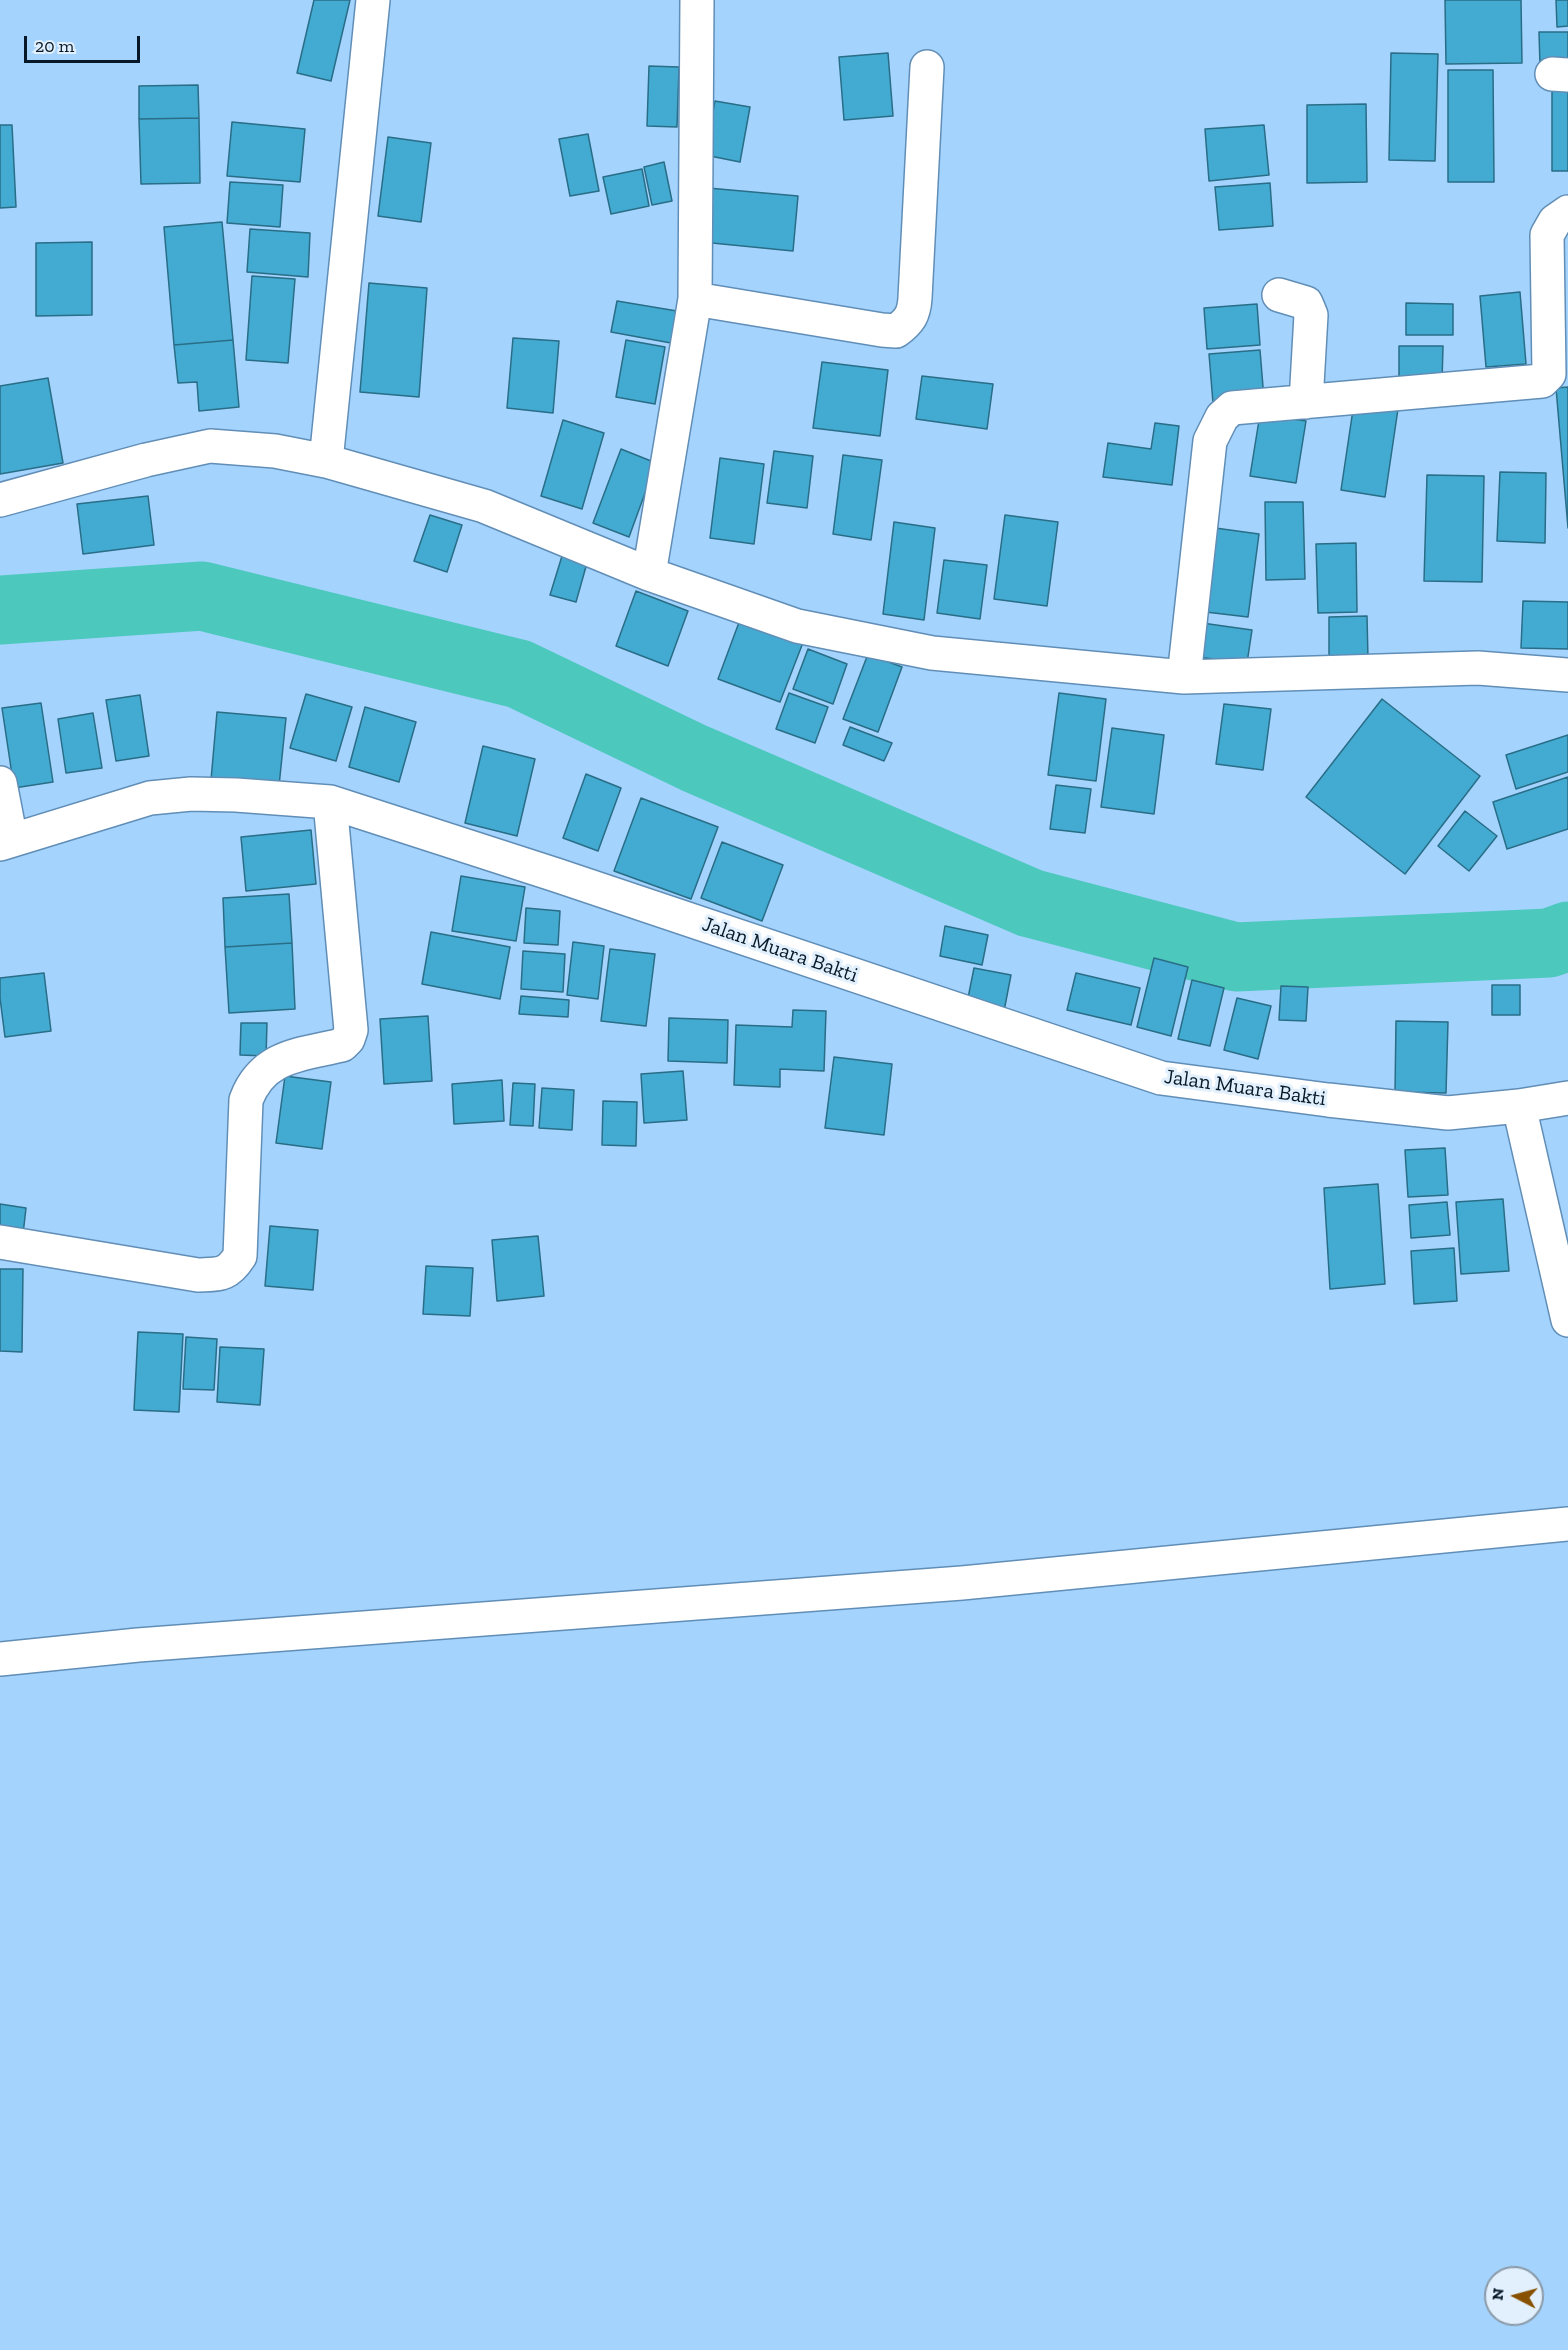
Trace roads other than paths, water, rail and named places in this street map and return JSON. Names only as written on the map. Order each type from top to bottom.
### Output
[{"type":"street","points":[[326,461],[373,0]]},
{"type":"street","points":[[649,574],[694,299],[697,0]]},
{"type":"street","points":[[694,299],[882,330],[896,331],[905,325],[914,315],[927,67]]},
{"type":"street","points":[[1184,677],[1210,441],[1217,425],[1232,408],[1542,381],[1549,374],[1547,235],[1555,221],[1568,212]]},
{"type":"street","points":[[1279,295],[1306,303],[1311,315],[1306,402]]},
{"type":"street","points":[[0,500],[146,460],[210,446],[275,451],[326,461],[484,506],[649,574],[797,626],[932,653],[1184,677],[1478,668],[1568,675]]},
{"type":"street","points":[[0,783],[5,842]]},
{"type":"street","name":"Jalan Muara Bakti","points":[[5,842],[150,798],[191,794],[330,802],[556,875],[1161,1078],[1448,1113],[1520,1106],[1568,1098]]},
{"type":"street","points":[[0,1242],[198,1275],[224,1274],[232,1268],[240,1256],[246,1100],[252,1084],[263,1072],[277,1063],[342,1045],[348,1039],[351,1030],[330,802]]},
{"type":"street","points":[[1520,1106],[1568,1320]]},
{"type":"street","points":[[0,1659],[138,1645],[962,1582],[1568,1524]]},
{"type":"waterway","points":[[0,610],[202,596],[519,674],[694,758],[1030,903],[1236,957],[1549,943],[1568,936]]}]
